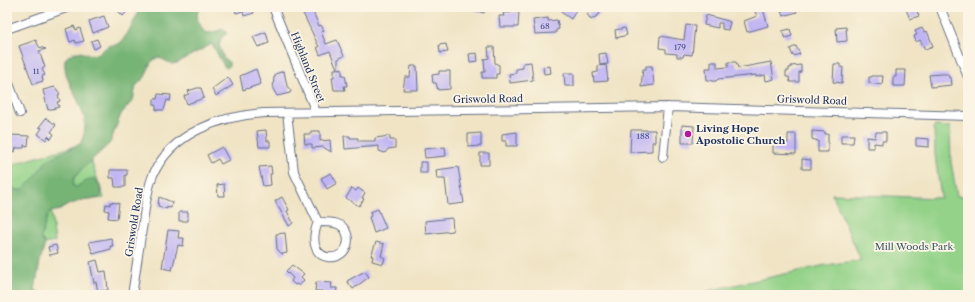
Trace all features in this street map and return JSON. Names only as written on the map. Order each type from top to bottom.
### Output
[{"type":"street","points":[[7,29],[69,7]]},
{"type":"street","name":"Highland Street","points":[[273,7],[316,112]]},
{"type":"street","points":[[940,7],[968,77]]},
{"type":"street","points":[[7,78],[20,113]]},
{"type":"street","points":[[663,157],[668,106]]},
{"type":"street","name":"Griswold Road","points":[[132,295],[147,198],[153,175],[164,158],[188,136],[220,120],[242,114],[668,106],[968,116]]},
{"type":"street","points":[[287,113],[294,172],[318,222],[313,240],[314,247],[325,257],[333,258],[341,255],[346,249],[348,242],[344,228],[337,223],[318,222]]},
{"type":"green space","points":[[139,7],[202,7],[197,13],[198,21],[204,32],[211,33],[223,29],[227,33],[221,38],[219,45],[224,59],[229,62],[229,66],[226,68],[224,66],[212,44],[177,63],[172,64],[158,57],[151,62],[145,77],[136,86],[133,100],[121,114],[110,143],[74,178],[73,186],[76,187],[90,179],[95,179],[100,185],[101,196],[99,198],[86,199],[68,205],[60,210],[51,212],[47,217],[41,238],[45,244],[40,261],[35,290],[44,295],[7,295],[7,179],[13,188],[22,190],[34,178],[47,160],[80,144],[84,132],[85,121],[68,80],[65,70],[65,59],[75,52],[91,55],[96,54],[110,45],[116,45],[121,42],[131,27]]},
{"type":"green space","name":"Mill Woods Park","points":[[934,126],[950,127],[951,162],[957,196],[968,197],[968,295],[689,295],[826,265],[861,260],[832,194],[941,198],[935,155]]},
{"type":"green space","points":[[85,143],[104,198],[50,204],[55,242],[27,247],[7,271],[7,166]]},
{"type":"building","points":[[114,7],[131,7],[123,16]]},
{"type":"building","points":[[234,7],[252,7],[254,13],[244,16],[243,11],[236,13]]},
{"type":"building","points":[[300,7],[311,7],[319,26],[321,25],[324,31],[321,32],[326,44],[337,40],[344,56],[338,59],[338,69],[342,68],[342,75],[345,75],[347,86],[344,86],[345,90],[334,90],[332,77],[334,77],[334,69],[337,69],[330,51],[320,55],[317,47],[319,47]]},
{"type":"building","points":[[468,7],[486,7],[484,13]]},
{"type":"building","points":[[564,7],[574,7],[577,9],[571,19],[561,12]]},
{"type":"building","points":[[783,7],[795,7],[797,12],[783,16],[781,11],[784,10]]},
{"type":"building","points":[[905,7],[915,7],[919,16],[910,19]]},
{"type":"building","points":[[596,8],[600,14],[591,20],[587,14]]},
{"type":"building","points":[[763,9],[768,26],[747,32],[744,21],[757,16],[755,12]]},
{"type":"building","points":[[519,12],[518,27],[500,27],[499,16],[504,16],[503,13]]},
{"type":"building","points":[[706,15],[730,22],[728,30],[722,29],[722,23],[718,23],[718,28],[704,25]]},
{"type":"building","points":[[104,16],[108,27],[93,33],[89,21]]},
{"type":"building","points":[[548,18],[548,21],[557,20],[559,29],[556,30],[556,33],[535,34],[533,20]]},
{"type":"building","points":[[686,25],[695,26],[692,55],[684,54],[683,57],[677,57],[677,54],[666,53],[666,49],[659,48],[660,36],[684,40]]},
{"type":"building","points":[[74,26],[76,30],[80,28],[84,41],[76,43],[75,40],[70,42],[66,29]]},
{"type":"building","points":[[846,27],[847,41],[837,42],[836,28]]},
{"type":"building","points":[[625,28],[627,35],[616,38],[615,30]]},
{"type":"building","points":[[922,28],[924,32],[927,31],[933,46],[925,49],[920,40],[916,42],[914,36],[917,35],[915,31]]},
{"type":"building","points":[[790,29],[792,36],[785,38],[782,31]]},
{"type":"building","points":[[266,32],[269,43],[258,47],[253,37]]},
{"type":"building","points":[[97,39],[100,46],[94,49],[91,41]]},
{"type":"building","points":[[36,40],[39,47],[46,49],[39,51],[45,67],[42,69],[45,75],[42,76],[43,81],[33,84],[19,46]]},
{"type":"building","points":[[446,44],[448,52],[440,53],[439,45]]},
{"type":"building","points":[[796,46],[800,54],[793,56],[790,49]]},
{"type":"building","points":[[488,47],[494,47],[495,63],[499,65],[499,74],[496,74],[496,78],[482,78],[482,72],[485,72],[484,59],[489,58]]},
{"type":"building","points":[[477,53],[478,61],[470,62],[469,54]]},
{"type":"building","points":[[606,53],[608,64],[600,65],[599,54]]},
{"type":"building","points":[[531,62],[533,80],[510,83],[509,74],[516,73],[516,69],[523,68],[523,63]]},
{"type":"building","points":[[711,62],[717,62],[717,68],[728,67],[728,62],[736,62],[738,68],[771,62],[774,79],[766,81],[765,75],[756,77],[756,75],[718,79],[716,81],[707,80],[706,68],[711,68]]},
{"type":"building","points":[[834,64],[840,64],[840,67],[843,67],[842,83],[833,82]]},
{"type":"building","points":[[606,65],[608,81],[594,82],[593,73],[598,72],[598,66]]},
{"type":"building","points":[[801,65],[799,82],[790,82],[789,77],[786,77],[786,71],[789,71],[791,66]]},
{"type":"building","points":[[411,66],[417,66],[418,90],[403,90],[405,77],[410,77]]},
{"type":"building","points":[[550,66],[551,73],[544,74],[543,67]]},
{"type":"building","points":[[646,66],[652,66],[654,85],[641,87],[643,69],[646,69]]},
{"type":"building","points":[[256,69],[261,84],[243,90],[240,76]]},
{"type":"building","points":[[896,70],[906,70],[905,86],[893,86],[893,77],[896,77]]},
{"type":"building","points":[[284,71],[287,86],[291,91],[290,93],[277,96],[273,89],[274,77],[276,76],[275,74]]},
{"type":"building","points":[[439,71],[450,71],[450,89],[438,90],[436,83],[433,83],[432,75],[439,74]]},
{"type":"building","points":[[564,73],[574,73],[574,86],[565,86]]},
{"type":"building","points":[[948,74],[949,78],[951,78],[952,85],[931,87],[929,75]]},
{"type":"building","points":[[883,76],[882,85],[869,83],[869,77]]},
{"type":"building","points":[[228,77],[233,85],[216,96],[212,89]]},
{"type":"building","points":[[55,87],[60,94],[58,95],[60,101],[57,102],[59,107],[48,110],[43,90]]},
{"type":"building","points":[[201,88],[204,98],[187,104],[184,96],[189,94],[188,91]]},
{"type":"building","points":[[158,94],[171,95],[170,101],[167,100],[164,110],[156,110],[156,106],[154,105],[154,99],[157,99]]},
{"type":"building","points":[[46,118],[56,125],[51,132],[54,134],[51,139],[48,136],[46,140],[38,134],[42,128],[39,127]]},
{"type":"building","name":"Living Hope Apostolic Church","points":[[682,125],[694,126],[693,143],[682,143]]},
{"type":"building","points":[[266,130],[267,141],[270,141],[270,147],[259,147],[257,131]]},
{"type":"building","points":[[631,130],[655,130],[655,142],[652,142],[652,151],[630,152]]},
{"type":"building","points":[[311,131],[320,131],[320,141],[330,140],[331,152],[323,147],[312,148],[312,144],[305,144],[304,134],[311,134]]},
{"type":"building","points":[[812,131],[825,132],[825,134],[828,134],[828,152],[818,152],[818,141],[812,139]]},
{"type":"building","points":[[517,132],[517,146],[506,146],[506,141],[502,141],[502,134]]},
{"type":"building","points":[[876,132],[886,132],[886,141],[882,141],[882,144],[874,143],[874,148],[867,148],[867,137],[875,138]]},
{"type":"building","points":[[481,133],[481,146],[468,147],[468,134]]},
{"type":"building","points":[[788,134],[796,134],[796,154],[773,153],[773,142],[788,143]]},
{"type":"building","points":[[11,135],[29,136],[28,146],[24,145],[24,148],[16,148],[15,152],[10,151]]},
{"type":"building","points":[[841,135],[854,135],[853,143],[841,143]]},
{"type":"building","points":[[344,136],[358,138],[358,141],[375,141],[375,138],[390,136],[390,140],[395,140],[395,148],[388,149],[385,153],[379,151],[379,146],[345,149]]},
{"type":"building","points":[[916,138],[929,139],[929,147],[916,146]]},
{"type":"building","points":[[222,147],[229,160],[221,164],[218,159],[211,163],[207,155]]},
{"type":"building","points":[[445,147],[446,156],[425,158],[424,149]]},
{"type":"building","points":[[480,153],[489,153],[489,165],[480,165]]},
{"type":"building","points":[[802,159],[811,160],[811,169],[802,169]]},
{"type":"building","points":[[420,162],[427,162],[427,173],[420,173]]},
{"type":"building","points":[[271,166],[271,185],[263,186],[259,167]]},
{"type":"building","points":[[458,167],[464,203],[448,205],[445,179],[437,179],[436,170]]},
{"type":"building","points":[[110,170],[127,170],[127,175],[125,175],[125,187],[115,187],[114,178],[110,178]]},
{"type":"building","points":[[331,173],[337,183],[327,189],[321,178]]},
{"type":"building","points":[[224,184],[225,196],[218,196],[217,185]]},
{"type":"building","points":[[352,188],[356,191],[358,188],[365,193],[362,198],[364,199],[359,206],[346,198]]},
{"type":"building","points":[[159,197],[172,202],[171,208],[167,207],[167,209],[158,206]]},
{"type":"building","points":[[282,197],[289,210],[287,211],[293,223],[289,226],[275,201]]},
{"type":"building","points":[[110,202],[119,203],[117,219],[108,218],[109,211],[105,210],[106,204],[110,205]]},
{"type":"building","points":[[378,209],[386,228],[374,233],[369,217],[371,216],[370,212]]},
{"type":"building","points":[[179,212],[188,212],[188,221],[179,221]]},
{"type":"building","points":[[452,218],[453,231],[426,234],[425,221]]},
{"type":"building","points":[[168,230],[179,231],[178,238],[184,238],[183,246],[178,245],[172,270],[162,268]]},
{"type":"building","points":[[285,233],[287,253],[282,254],[277,249],[276,234]]},
{"type":"building","points":[[111,238],[113,246],[110,246],[111,249],[93,254],[89,242]]},
{"type":"building","points":[[376,242],[384,244],[381,256],[385,258],[383,264],[372,261],[373,256],[371,256]]},
{"type":"building","points":[[56,245],[58,253],[50,255],[48,247]]},
{"type":"building","points":[[97,260],[100,272],[106,271],[108,290],[98,292],[96,282],[94,283],[90,262]]},
{"type":"building","points":[[292,265],[304,274],[301,277],[304,280],[299,286],[297,284],[295,285],[291,281],[293,278],[286,271]]},
{"type":"building","points":[[365,271],[369,277],[353,289],[347,281]]},
{"type":"building","points":[[316,282],[332,283],[331,288],[337,288],[336,295],[322,294],[322,291],[315,291]]},
{"type":"place","name":"Living Hope Apostolic Church","points":[[688,134]]}]
